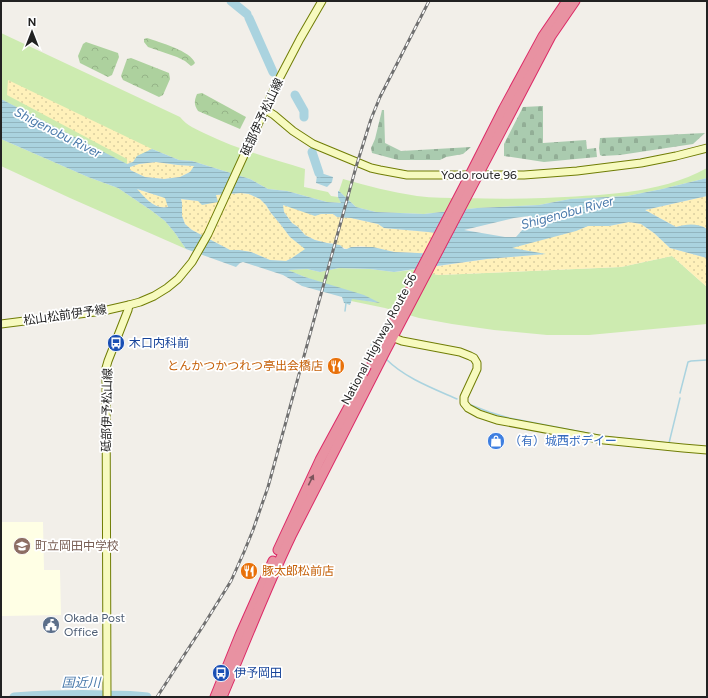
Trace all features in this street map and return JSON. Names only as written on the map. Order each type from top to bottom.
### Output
[{"type":"highway","name":"National Highway Route 56","points":[[473,178],[504,108],[544,36],[567,1]]},
{"type":"highway","name":"National Highway Route 56","points":[[219,696],[279,561],[391,335],[473,178],[551,36],[575,1]]},
{"type":"main road","name":"砥部伊予松山線","points":[[107,697],[106,368],[108,361],[129,305],[154,296],[167,288],[178,279],[192,262],[208,234],[278,81],[322,1]]},
{"type":"main road","name":"Yodo route 96","points":[[266,110],[308,141],[371,168],[407,175],[473,178],[524,175],[600,168],[659,160],[707,148]]},
{"type":"main road","name":"松山松前伊予線","points":[[1,324],[129,305]]},
{"type":"main road","points":[[391,335],[402,341],[460,352],[474,358],[477,369],[464,397],[464,403],[468,408],[479,414],[497,420],[604,440],[707,450]]},
{"type":"shaded area","name":"町立岡田中学校","points":[[1,522],[43,522],[44,570],[60,570],[61,615],[1,616]]},
{"type":"green space","points":[[1,33],[180,117],[192,127],[218,139],[305,169],[304,187],[328,192],[331,196],[338,197],[342,203],[327,202],[287,191],[268,189],[250,179],[192,161],[179,160],[152,149],[127,164],[94,149],[1,99]]},
{"type":"green space","points":[[147,38],[181,51],[188,55],[195,63],[191,66],[177,57],[148,47],[144,42],[144,39]]},
{"type":"green space","points":[[86,42],[118,53],[119,57],[112,75],[108,77],[80,63],[78,56],[83,44]]},
{"type":"green space","points":[[131,58],[169,73],[170,79],[163,95],[159,97],[123,80],[121,76],[127,59]]},
{"type":"green space","points":[[202,93],[246,117],[240,129],[198,111],[195,105],[195,99],[197,94]]},
{"type":"green space","points":[[543,106],[543,143],[586,140],[587,149],[596,148],[597,157],[544,162],[504,156],[504,144],[523,107]]},
{"type":"green space","points":[[382,110],[384,110],[385,143],[401,151],[471,147],[463,154],[446,157],[440,160],[398,160],[372,153],[371,148],[375,139]]},
{"type":"green space","points":[[705,133],[693,144],[620,155],[600,155],[600,138]]},
{"type":"green space","points":[[1,139],[88,177],[118,188],[165,221],[186,249],[1,166]]},
{"type":"green space","points":[[707,168],[707,178],[627,196],[570,199],[539,205],[477,208],[424,214],[376,212],[356,207],[339,191],[343,179],[389,191],[429,197],[515,199],[586,196],[648,189],[669,184]]},
{"type":"green space","points":[[672,256],[707,287],[707,324],[589,335],[547,335],[494,330],[419,318],[385,308],[351,301],[352,298],[378,303],[287,270],[307,269],[320,272],[339,268],[370,269],[394,272],[412,270],[439,275],[621,267]]},
{"type":"sand","points":[[8,80],[152,149],[137,156],[133,162],[127,164],[127,159],[7,95]]},
{"type":"sand","points":[[156,162],[195,166],[190,172],[180,177],[164,179],[145,177],[130,170],[130,167],[139,164]]},
{"type":"sand","points":[[136,189],[166,198],[168,207],[158,207],[154,205]]},
{"type":"sand","points":[[241,193],[249,194],[260,199],[290,237],[306,249],[286,261],[270,260],[251,252],[230,250],[192,230],[185,224],[182,216],[181,199],[198,201],[216,195]]},
{"type":"sand","points":[[707,196],[707,229],[692,225],[676,227],[645,210]]},
{"type":"sand","points":[[282,205],[321,214],[333,214],[337,217],[351,218],[378,224],[384,228],[451,234],[440,254],[396,252],[359,246],[347,249],[332,243],[315,240],[305,235],[292,223],[284,212]]},
{"type":"sand","points":[[629,222],[641,224],[654,233],[670,248],[707,258],[707,287],[672,256],[621,267],[439,275],[412,270],[487,259],[544,254],[511,248],[575,231],[588,226],[609,226]]},
{"type":"water","name":"Shigenobu River","points":[[1,99],[127,164],[133,162],[137,156],[152,149],[179,160],[192,161],[250,179],[268,189],[287,191],[327,202],[341,203],[338,197],[339,191],[356,207],[376,212],[424,214],[477,208],[539,205],[570,199],[627,196],[707,178],[707,196],[645,210],[676,227],[692,225],[707,229],[707,258],[670,248],[654,233],[641,224],[629,222],[609,226],[588,226],[576,231],[512,248],[546,254],[487,259],[394,272],[370,269],[339,268],[320,272],[307,269],[288,270],[305,277],[364,295],[380,303],[352,299],[350,305],[344,303],[342,297],[302,286],[283,275],[243,262],[236,267],[186,249],[165,221],[118,188],[88,177],[1,139]],"holes":[[[156,162],[194,166],[190,172],[180,177],[164,179],[145,177],[130,170],[130,167],[139,164]],[[137,189],[165,198],[168,207],[159,207],[147,199]],[[241,193],[249,194],[260,199],[290,237],[305,249],[286,261],[270,260],[251,252],[230,250],[192,230],[185,224],[182,216],[181,199],[198,201],[202,205],[218,202],[216,195]],[[283,205],[315,216],[321,214],[333,214],[337,217],[351,218],[378,224],[384,228],[450,234],[440,254],[394,252],[373,247],[351,247],[344,249],[340,245],[315,240],[305,235],[292,223],[284,212]],[[529,216],[531,220],[516,237],[505,237],[464,230],[514,218]]]},
{"type":"water","points":[[319,173],[333,177],[332,182],[327,187],[316,183],[317,175]]},
{"type":"waterway","points":[[231,1],[247,14]]},
{"type":"waterway","points":[[249,18],[273,72]]},
{"type":"waterway","points":[[295,95],[304,111],[304,117]]},
{"type":"waterway","points":[[312,152],[319,173]]},
{"type":"waterway","points":[[345,311],[346,303]]},
{"type":"waterway","points":[[371,345],[376,349]]},
{"type":"waterway","points":[[386,359],[393,366],[410,377],[457,399]]},
{"type":"waterway","points":[[680,393],[688,362],[707,360]]},
{"type":"waterway","points":[[471,405],[509,418],[608,437],[669,443],[680,398]]},
{"type":"waterway","name":"国近川","points":[[14,697],[49,695],[127,695],[147,697]]},
{"type":"railway","points":[[157,697],[231,581],[253,530],[268,487],[356,167],[371,119],[380,97],[429,1]]},
{"type":"place","name":"木口内科前","points":[[116,343]]},
{"type":"place","name":"とんかつかつれつ亭出会橋店","points":[[336,366]]},
{"type":"place","name":"（有）城西ボデイー","points":[[496,441]]},
{"type":"place","name":"町立岡田中学校","points":[[22,546]]},
{"type":"place","name":"豚太郎松前店","points":[[249,571]]},
{"type":"place","name":"Okada Post Office","points":[[51,625]]},
{"type":"place","name":"伊予岡田","points":[[221,673]]}]
